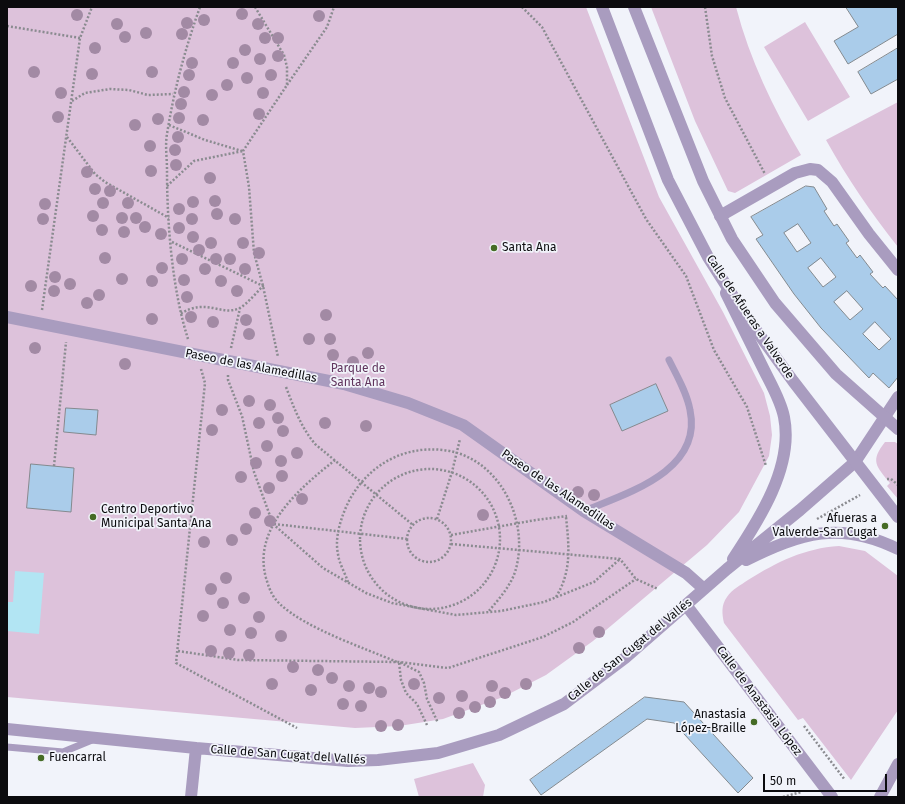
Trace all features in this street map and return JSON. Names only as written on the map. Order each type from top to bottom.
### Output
[{"type":"street","name":"Calle de Afueras a Valverde","points":[[602,7],[668,180],[708,257],[754,327],[898,517]]},
{"type":"street","points":[[634,7],[692,154],[720,216],[753,272],[775,303],[836,374],[898,429]]},
{"type":"street","points":[[720,216],[795,173],[810,169],[818,170],[832,182],[869,234],[898,270]]},
{"type":"street","name":"Calle de San Cugat del Vallés","points":[[708,257],[774,389],[784,417],[785,444],[781,467],[760,519],[727,569]]},
{"type":"street","name":"Paseo de las Alamedillas","points":[[7,317],[228,361],[283,377],[344,384],[401,401],[463,425],[584,511],[686,573],[704,589]]},
{"type":"street","name":"Calle de San Cugat del Vallés","points":[[7,729],[315,759],[363,761],[410,757],[469,745],[499,735],[564,704],[624,658],[727,569],[800,510],[855,462],[898,397]]},
{"type":"street","name":"Calle de San Cugat del Vallés","points":[[727,569],[777,545],[818,533],[847,532],[866,536],[898,549]]},
{"type":"street","name":"Calle de Anastasia López","points":[[686,605],[832,797]]},
{"type":"street","points":[[191,797],[196,748]]},
{"type":"street","points":[[880,797],[898,764]]},
{"type":"lane","points":[[584,511],[656,480],[676,463],[687,446],[692,427],[690,411],[686,395],[669,360]]},
{"type":"lane","points":[[7,747],[62,752],[86,742],[101,738]]},
{"type":"path","points":[[40,324],[80,38],[88,12],[92,7]]},
{"type":"path","points":[[200,7],[186,46],[174,94],[167,135],[167,186],[169,218],[180,314],[191,350],[196,355],[206,383],[176,663],[297,728]]},
{"type":"path","points":[[254,7],[284,55],[287,67],[286,85]]},
{"type":"path","points":[[334,7],[327,26],[243,151],[249,187],[254,253],[263,286],[283,377],[305,432],[315,444],[413,525]]},
{"type":"path","points":[[522,7],[542,27],[646,220],[686,276],[714,350],[747,407],[766,466]]},
{"type":"path","points":[[705,7],[712,56],[725,98],[767,178]]},
{"type":"path","points":[[7,26],[80,38]]},
{"type":"path","points":[[72,101],[85,93],[110,90],[129,90],[148,95],[174,94]]},
{"type":"path","points":[[169,125],[205,140],[243,151]]},
{"type":"path","points":[[66,136],[95,174],[105,182],[169,218]]},
{"type":"path","points":[[167,186],[194,161],[243,151]]},
{"type":"path","points":[[171,242],[263,286]]},
{"type":"path","points":[[263,286],[240,308],[228,361],[228,380],[242,416],[254,472],[273,524],[323,568],[366,593],[378,598],[418,608],[456,615],[488,612],[544,602],[594,582],[620,559]]},
{"type":"path","points":[[180,314],[188,308],[199,306],[226,310],[240,308]]},
{"type":"path","points":[[54,466],[63,361],[68,330]]},
{"type":"path","points":[[437,519],[452,472],[463,425]]},
{"type":"path","points":[[348,583],[338,554],[338,532],[339,524],[348,501],[360,481],[384,462],[407,452],[444,450],[456,453],[477,462],[498,482],[512,503],[519,524],[519,550],[515,572],[506,589],[488,612]]},
{"type":"path","points":[[335,460],[299,491],[273,524],[263,547],[264,573],[270,592],[280,604],[301,619],[419,672],[424,683],[427,699],[438,723]]},
{"type":"path","points":[[430,469],[452,472],[468,481],[482,493],[494,509],[500,527],[500,548],[495,570],[481,589],[461,601],[440,608],[418,608],[398,602],[381,591],[367,574],[361,555],[359,534],[365,510],[375,493],[391,480],[410,471],[430,469]]},
{"type":"path","points":[[884,479],[891,479],[898,485]]},
{"type":"path","points":[[813,521],[860,495]]},
{"type":"path","points":[[451,535],[536,520],[566,517],[584,511]]},
{"type":"path","points":[[556,597],[563,586],[570,555],[566,517]]},
{"type":"path","points":[[424,519],[437,519],[443,523],[451,535],[450,550],[440,560],[427,562],[420,561],[410,552],[407,539],[413,525],[424,519]]},
{"type":"path","points":[[273,524],[407,539]]},
{"type":"path","points":[[451,544],[620,559],[636,579],[658,589]]},
{"type":"path","points":[[178,651],[238,660],[399,662],[448,668],[543,637],[573,622],[636,579]]},
{"type":"path","points":[[399,662],[401,680],[406,693],[417,704],[427,725]]},
{"type":"path","points":[[804,726],[845,780]]},
{"type":"path","points":[[783,797],[801,792]]},
{"type":"green space","name":"Parque de Santa Ana","points":[[7,7],[586,7],[659,197],[723,312],[764,393],[770,416],[772,435],[769,456],[739,512],[707,545],[593,641],[546,675],[503,697],[443,719],[399,726],[355,728],[7,697]]},
{"type":"green space","points":[[651,7],[736,7],[755,65],[781,120],[801,155],[735,193],[728,191],[695,121]]},
{"type":"green space","points":[[805,22],[850,97],[808,121],[764,47]]},
{"type":"green space","points":[[898,102],[898,247],[860,195],[826,140]]},
{"type":"green space","points":[[885,442],[895,442],[898,444],[898,499],[887,486],[890,483],[878,468],[876,459],[877,454]]},
{"type":"green space","points":[[839,546],[865,551],[898,576],[898,710],[851,780],[803,718],[798,720],[724,623],[722,613],[725,600],[729,594],[759,573],[803,553],[827,547]]},
{"type":"green space","points":[[473,763],[485,785],[483,797],[419,797],[414,779]]},
{"type":"water","points":[[15,571],[44,573],[39,634],[7,631],[7,602],[13,602]]},
{"type":"building","points":[[846,7],[898,7],[898,34],[848,64],[834,41],[858,27]]},
{"type":"building","points":[[898,48],[898,79],[871,94],[858,72]]},
{"type":"building","points":[[806,186],[814,187],[827,209],[824,211],[834,226],[837,224],[849,241],[846,243],[857,258],[860,255],[873,272],[870,274],[883,288],[885,286],[898,300],[898,377],[889,388],[873,373],[869,378],[821,328],[794,294],[756,239],[763,235],[751,217]],"holes":[[[798,224],[811,243],[797,252],[784,233]],[[821,258],[836,277],[823,287],[808,268]],[[847,291],[863,309],[850,320],[834,302]],[[875,322],[891,339],[879,350],[863,334]]]},
{"type":"building","points":[[656,384],[668,411],[622,431],[610,405]]},
{"type":"building","points":[[66,408],[98,410],[96,435],[64,432]]},
{"type":"building","points":[[31,464],[74,468],[71,512],[27,508]]},
{"type":"building","points":[[645,697],[684,702],[753,778],[738,793],[674,723],[647,719],[541,795],[530,780]]},
{"type":"place","name":"Santa Ana","points":[[494,248]]},
{"type":"place","name":"Centro Deportivo Municipal Santa Ana","points":[[93,517]]},
{"type":"place","name":"Afueras a Valverde-San Cugat","points":[[885,526]]},
{"type":"place","name":"Anastasia López-Braille","points":[[754,722]]},
{"type":"place","name":"Fuencarral","points":[[41,758]]}]
